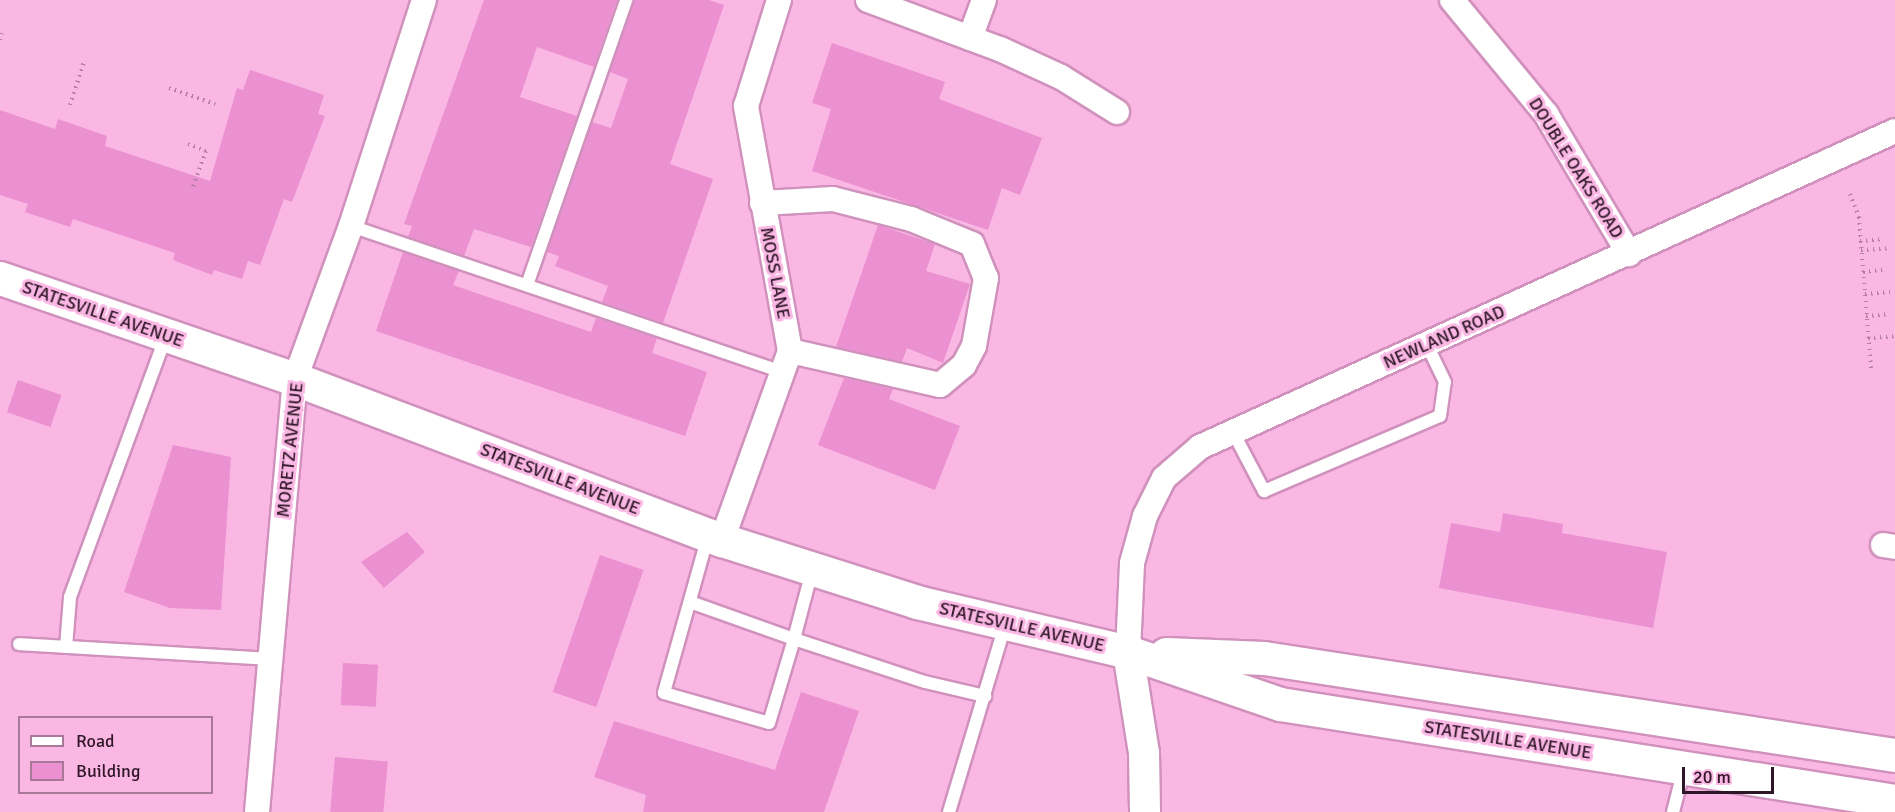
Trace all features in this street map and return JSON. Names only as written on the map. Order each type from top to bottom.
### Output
[{"type":"main road","name":"STATESVILLE AVENUE","points":[[0,279],[295,379],[715,537],[813,570],[1005,624],[1128,652],[1280,704],[1895,801]]},
{"type":"main road","name":"STATESVILLE AVENUE","points":[[1128,652],[1264,658],[1895,755]]},
{"type":"street","name":"MORETZ AVENUE","points":[[257,812],[295,379],[351,226],[424,0]]},
{"type":"street","name":"MOSS LANE","points":[[779,0],[746,106],[787,362]]},
{"type":"street","points":[[868,0],[970,38],[1061,77],[1118,112]]},
{"type":"street","points":[[970,38],[984,0]]},
{"type":"street","name":"DOUBLE OAKS ROAD","points":[[1452,0],[1546,114],[1629,254]]},
{"type":"street","name":"NEWLAND ROAD","points":[[1128,652],[1132,563],[1152,498],[1164,478],[1200,447],[1629,254],[1895,131]]},
{"type":"street","points":[[715,537],[787,362],[940,385],[964,365],[974,346],[986,278],[972,244],[911,219],[833,199],[762,202]]},
{"type":"street","points":[[1128,652],[1144,753],[1145,812]]},
{"type":"lane","points":[[526,285],[626,0]]},
{"type":"lane","points":[[351,226],[526,285],[787,362]]},
{"type":"lane","points":[[66,647],[70,597],[166,335]]},
{"type":"lane","points":[[1233,432],[1264,491],[1440,416],[1444,382],[1427,345]]},
{"type":"lane","points":[[715,537],[690,602],[664,693],[769,723],[813,570]]},
{"type":"lane","points":[[690,602],[925,682],[985,696]]},
{"type":"lane","points":[[949,812],[1005,624]]},
{"type":"lane","points":[[19,644],[270,659]]},
{"type":"lane","points":[[1672,812],[1684,768]]},
{"type":"path","points":[[0,40],[2,33]]},
{"type":"path","points":[[70,105],[84,62]]},
{"type":"path","points":[[169,88],[215,104]]},
{"type":"path","points":[[188,144],[206,151],[194,187]]},
{"type":"path","points":[[1850,194],[1860,241],[1870,370]]},
{"type":"path","points":[[1860,241],[1883,239]]},
{"type":"path","points":[[1861,250],[1887,248]]},
{"type":"path","points":[[1863,272],[1886,270]]},
{"type":"path","points":[[1865,294],[1890,292]]},
{"type":"path","points":[[1866,316],[1889,314]]},
{"type":"path","points":[[1868,339],[1894,336]]},
{"type":"building","points":[[484,0],[617,0],[594,67],[537,47],[520,97],[577,116],[531,247],[474,229],[464,256],[408,237],[412,226],[404,224]]},
{"type":"building","points":[[634,0],[709,0],[724,5],[670,164],[713,179],[663,323],[602,302],[608,286],[555,266],[559,256],[547,252],[592,122],[611,128],[628,79],[610,72]]},
{"type":"building","points":[[832,43],[945,82],[939,99],[1042,138],[1020,195],[1002,188],[988,230],[812,171],[831,109],[812,103]]},
{"type":"building","points":[[250,70],[324,95],[318,114],[325,116],[292,202],[284,199],[260,265],[248,261],[242,279],[214,270],[212,275],[173,260],[175,253],[73,219],[70,227],[25,212],[28,204],[0,195],[0,110],[55,129],[58,119],[107,136],[105,146],[210,181],[237,88],[243,90]]},
{"type":"building","points":[[878,225],[935,244],[926,271],[970,284],[943,363],[907,348],[902,362],[836,347]]},
{"type":"building","points":[[403,252],[459,271],[453,285],[591,332],[596,318],[657,338],[652,353],[707,372],[685,436],[376,331]]},
{"type":"building","points":[[844,378],[893,389],[889,399],[960,426],[935,490],[818,445]]},
{"type":"building","points":[[18,380],[61,395],[50,427],[7,412]]},
{"type":"building","points":[[173,445],[231,457],[221,610],[170,608],[124,592]]},
{"type":"building","points":[[1503,513],[1563,524],[1562,533],[1667,552],[1653,628],[1439,588],[1451,523],[1500,532]]},
{"type":"building","points":[[407,532],[425,552],[384,588],[361,562]]},
{"type":"building","points":[[600,555],[643,570],[596,707],[553,692]]},
{"type":"building","points":[[343,663],[378,665],[376,707],[341,705]]},
{"type":"building","points":[[801,692],[859,711],[824,812],[643,812],[646,795],[594,777],[614,721],[775,770]]},
{"type":"building","points":[[335,757],[388,762],[383,812],[330,812]]}]
